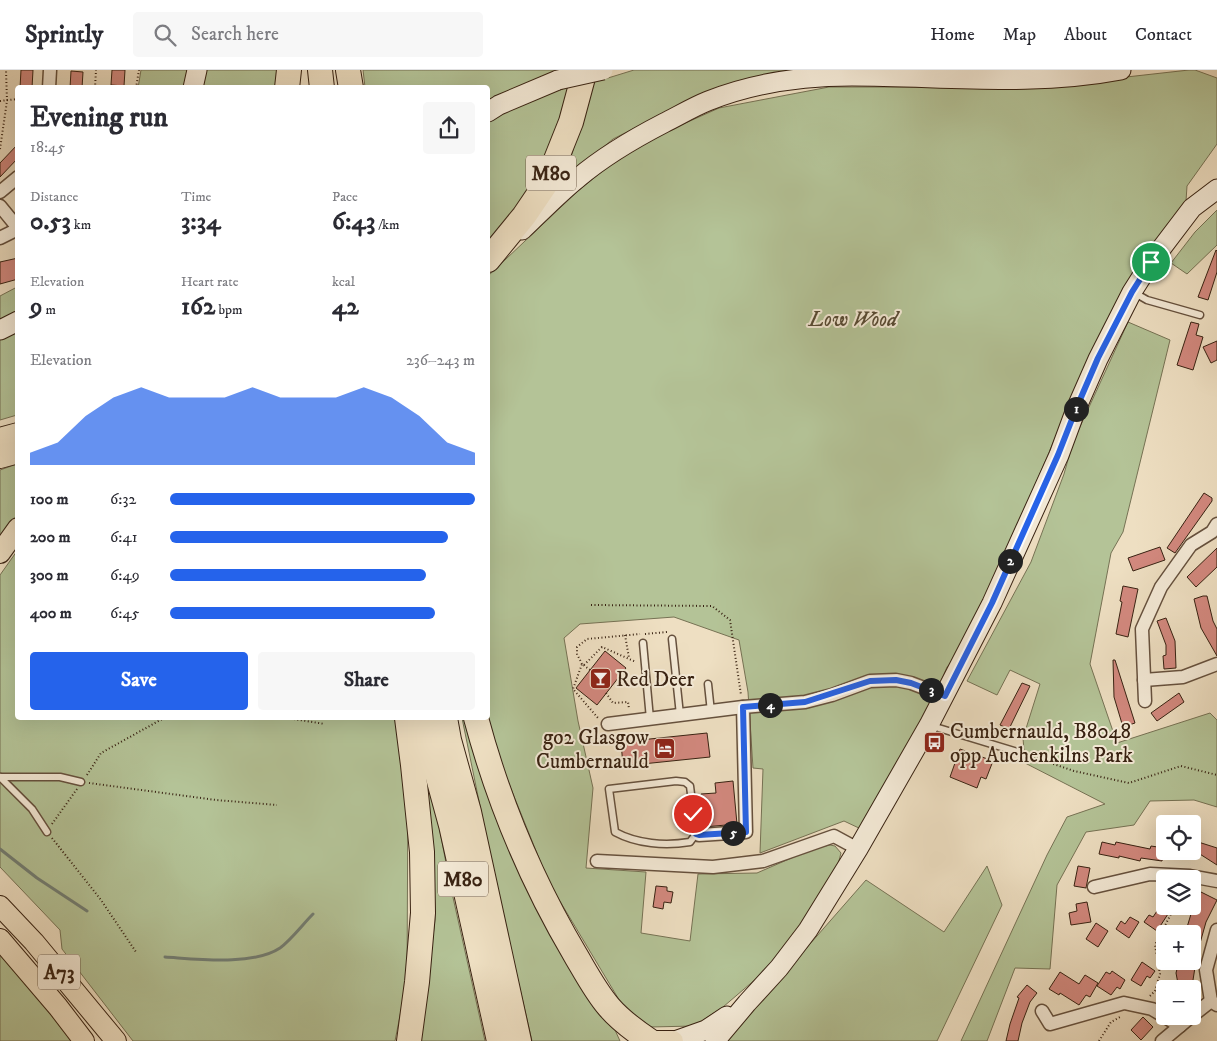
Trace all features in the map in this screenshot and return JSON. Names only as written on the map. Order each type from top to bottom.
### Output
[{"type":"highway","points":[[287,85],[289,70]]},
{"type":"highway","points":[[320,70],[322,85]]},
{"type":"highway","points":[[348,70],[350,85]]},
{"type":"highway","name":"M80","points":[[490,259],[518,224],[547,182],[571,122],[585,70]]},
{"type":"highway","points":[[407,720],[422,852],[423,913],[417,982],[409,1041]]},
{"type":"highway","name":"M80","points":[[425,720],[430,748],[451,825],[499,1041]]},
{"type":"highway","name":"M80","points":[[445,720],[469,812],[519,1041]]},
{"type":"highway","points":[[477,720],[500,795],[530,866],[560,929],[608,1006],[627,1026],[650,1041]]},
{"type":"main road","points":[[194,85],[197,70]]},
{"type":"main road","points":[[490,111],[558,80],[603,70]]},
{"type":"main road","points":[[490,260],[572,183],[617,149],[704,103],[735,92],[780,82],[822,77],[1022,80],[1057,78],[1121,70]]},
{"type":"main road","points":[[1201,200],[1217,177]]},
{"type":"main road","points":[[714,1041],[747,1002],[780,968],[808,930],[858,849],[945,696],[992,603],[1058,455],[1087,384],[1132,292],[1151,262],[1192,208],[1217,189]]},
{"type":"main road","points":[[0,330],[15,322]]},
{"type":"main road","points":[[0,438],[15,434]]},
{"type":"main road","points":[[0,458],[15,454]]},
{"type":"main road","points":[[0,553],[15,532]]},
{"type":"main road","name":"A73","points":[[0,906],[34,942],[116,1041]]},
{"type":"main road","name":"A73","points":[[0,939],[58,1007],[84,1041]]},
{"type":"main road","points":[[657,1041],[674,1041],[706,1030],[747,1002]]},
{"type":"street","points":[[49,85],[50,70]]},
{"type":"street","points":[[0,192],[15,180]]},
{"type":"street","points":[[0,206],[15,225]]},
{"type":"street","points":[[0,238],[15,230]]},
{"type":"street","points":[[1145,701],[1142,628],[1162,587],[1191,545],[1212,532],[1217,524]]},
{"type":"street","points":[[1144,680],[1183,677],[1217,664]]},
{"type":"street","points":[[608,724],[743,707],[805,702],[870,681],[896,680],[918,685],[945,696]]},
{"type":"street","points":[[698,834],[746,832],[743,707]]},
{"type":"street","points":[[597,861],[713,867],[763,861],[834,836],[858,849]]},
{"type":"street","points":[[1094,887],[1150,874],[1190,876],[1217,881]]},
{"type":"street","points":[[1201,1011],[1214,1003],[1206,970],[1217,930]]},
{"type":"street","points":[[1042,1011],[1050,1024],[1124,1003],[1152,1010],[1180,1026],[1162,1041]]},
{"type":"lane","points":[[1132,292],[1147,300],[1200,315]]},
{"type":"lane","points":[[672,639],[680,716]]},
{"type":"lane","points":[[643,643],[650,719]]},
{"type":"lane","points":[[708,684],[711,712]]},
{"type":"lane","points":[[929,725],[1021,753]]},
{"type":"lane","points":[[0,777],[60,777],[81,782]]},
{"type":"lane","points":[[0,777],[32,810],[47,832]]},
{"type":"lane","points":[[676,781],[685,782],[690,786],[698,834],[690,842],[664,845],[624,837],[615,832],[609,789],[676,781]]},
{"type":"path","points":[[0,149],[7,100],[6,70]]},
{"type":"path","points":[[95,85],[96,70]]},
{"type":"path","points":[[136,85],[139,70]]},
{"type":"path","points":[[0,101],[15,99]]},
{"type":"path","points":[[591,605],[712,606],[730,620],[743,707]]},
{"type":"path","points":[[590,670],[583,665],[577,654],[576,647],[587,638],[672,631],[672,639]]},
{"type":"path","points":[[625,635],[629,658]]},
{"type":"path","points":[[608,724],[603,724],[572,689],[583,665],[602,646],[645,666]]},
{"type":"path","points":[[606,693],[613,703],[628,702],[630,721]]},
{"type":"path","points":[[136,952],[102,900],[47,832],[101,754],[160,720]]},
{"type":"path","points":[[300,720],[325,724]]},
{"type":"path","points":[[1021,753],[1074,771],[1129,783],[1181,766],[1217,776]]},
{"type":"path","points":[[81,782],[216,800],[277,805]]},
{"type":"path","points":[[1099,1041],[1111,1022],[1139,1007],[1155,991],[1160,974],[1155,945],[1170,915]]},
{"type":"green space","points":[[141,70],[188,70],[185,85],[138,85]]},
{"type":"green space","points":[[205,70],[283,70],[281,85],[201,85]]},
{"type":"green space","points":[[363,70],[558,70],[490,99],[490,85],[365,85]]},
{"type":"green space","points":[[634,70],[824,70],[661,115],[613,139],[544,197],[572,154],[592,80],[608,78]]},
{"type":"green space","name":"Low Wood","points":[[1195,70],[1217,78],[1217,144],[1187,186],[1186,201],[1158,239],[1072,398],[983,608],[956,657],[947,667],[934,698],[861,829],[844,821],[760,853],[763,769],[753,768],[748,692],[739,640],[674,617],[580,624],[564,638],[578,721],[593,788],[586,868],[646,872],[641,933],[690,941],[698,874],[757,873],[812,849],[830,845],[835,846],[841,853],[837,868],[807,922],[764,972],[723,1007],[694,1026],[650,1027],[635,1021],[621,1003],[549,883],[503,769],[488,720],[490,720],[490,274],[579,190],[634,146],[719,108],[829,87],[1037,87]]},
{"type":"green space","points":[[572,85],[531,194],[490,246],[490,120],[512,107]]},
{"type":"green space","points":[[1217,210],[1217,245],[1187,274],[1171,263],[1195,232]]},
{"type":"green space","points":[[15,288],[15,313],[0,323],[0,296]]},
{"type":"green space","points":[[1128,322],[1170,340],[1123,532],[1111,553],[1090,664],[1117,743],[1210,713],[1217,720],[1217,807],[1194,800],[1150,801],[1134,825],[1086,832],[1057,885],[1050,969],[1015,968],[987,1041],[961,1041],[1047,855],[1067,817],[1105,804],[1025,763],[1023,738],[1040,684],[1010,670],[997,695],[967,681],[1031,562],[1064,474],[1073,442]]},
{"type":"green space","points":[[15,329],[15,416],[0,420],[0,338]]},
{"type":"green space","points":[[15,465],[15,528],[0,550],[0,470]]},
{"type":"green space","points":[[15,554],[15,720],[400,720],[408,776],[407,980],[395,1041],[133,1041],[62,949],[60,930],[0,867],[0,575]]},
{"type":"green space","points":[[462,720],[474,720],[620,1041],[532,1041],[497,889]]},
{"type":"green space","points":[[424,747],[450,884],[485,1041],[420,1041],[435,920],[433,847],[421,748]]},
{"type":"green space","points":[[987,866],[1002,905],[937,1041],[725,1041],[866,880],[944,932]]},
{"type":"green space","points":[[0,947],[78,1041],[0,1041]]},
{"type":"building","points":[[21,70],[33,70],[32,85],[20,85]]},
{"type":"building","points":[[112,70],[125,70],[124,85],[111,85]]},
{"type":"building","points":[[71,71],[83,72],[82,85],[70,85]]},
{"type":"building","points":[[15,147],[15,161],[0,177],[0,163]]},
{"type":"building","points":[[1216,250],[1217,272],[1208,300],[1198,297]]},
{"type":"building","points":[[15,259],[15,280],[0,284],[0,262]]},
{"type":"building","points":[[1191,322],[1199,324],[1196,335],[1203,337],[1193,370],[1177,365]]},
{"type":"building","points":[[1217,341],[1217,360],[1211,363],[1203,347]]},
{"type":"building","points":[[1204,493],[1212,498],[1212,501],[1175,553],[1167,548]]},
{"type":"building","points":[[1160,547],[1165,560],[1133,571],[1128,558]]},
{"type":"building","points":[[1217,548],[1217,567],[1196,587],[1187,577]]},
{"type":"building","points":[[1123,586],[1138,589],[1128,637],[1116,634]]},
{"type":"building","points":[[1207,596],[1213,621],[1217,629],[1217,656],[1201,628],[1194,599]]},
{"type":"building","points":[[1166,618],[1175,641],[1176,668],[1164,669],[1163,656],[1166,655],[1166,645],[1157,621]]},
{"type":"building","name":"Red Deer","points":[[605,651],[626,668],[597,705],[576,688]]},
{"type":"building","points":[[1113,660],[1115,660],[1135,723],[1123,727],[1114,697]]},
{"type":"building","points":[[1022,683],[1030,686],[1009,729],[1000,725]]},
{"type":"building","points":[[1179,693],[1184,702],[1157,721],[1151,713]]},
{"type":"building","name":"go2 Glasgow Cumbernauld","points":[[707,733],[710,757],[623,766],[621,742]]},
{"type":"building","points":[[960,749],[993,761],[986,779],[981,777],[977,788],[950,777]]},
{"type":"building","points":[[733,781],[737,824],[704,827],[701,794],[716,793],[715,783]]},
{"type":"building","points":[[1102,842],[1115,845],[1116,842],[1150,849],[1151,846],[1156,847],[1156,860],[1162,860],[1162,861],[1141,858],[1140,861],[1099,854]]},
{"type":"building","points":[[1201,843],[1217,848],[1217,865],[1201,855]]},
{"type":"building","points":[[1078,866],[1090,868],[1086,888],[1074,886]]},
{"type":"building","points":[[656,886],[667,887],[667,891],[673,892],[671,903],[664,902],[663,909],[653,907]]},
{"type":"building","points":[[1201,892],[1217,900],[1206,922],[1201,940],[1201,925],[1188,925],[1191,915],[1201,915]]},
{"type":"building","points":[[1087,902],[1091,922],[1071,925],[1069,913],[1077,911],[1076,904]]},
{"type":"building","points":[[1156,912],[1156,915],[1167,915],[1161,925],[1156,925],[1156,930],[1144,922],[1149,915],[1153,917]]},
{"type":"building","points":[[1130,917],[1139,922],[1129,938],[1116,929],[1121,921],[1125,924]]},
{"type":"building","points":[[1096,923],[1108,931],[1098,947],[1086,939]]},
{"type":"building","points":[[1142,962],[1155,971],[1150,978],[1147,976],[1141,986],[1131,980]]},
{"type":"building","points":[[1177,970],[1195,970],[1193,980],[1177,980]]},
{"type":"building","points":[[1112,971],[1125,980],[1120,989],[1117,987],[1111,995],[1097,986],[1106,972],[1110,974]]},
{"type":"building","points":[[1060,972],[1079,984],[1085,975],[1098,983],[1090,997],[1086,995],[1079,1005],[1060,993],[1059,995],[1049,989]]},
{"type":"building","points":[[1027,985],[1037,993],[1030,1002],[1018,1041],[1006,1041],[1019,998],[1017,997]]},
{"type":"building","points":[[1143,1017],[1153,1027],[1141,1040],[1131,1030]]},
{"type":"waterway","points":[[0,849],[37,878],[87,911]]},
{"type":"waterway","points":[[165,957],[224,960],[269,954],[284,945],[313,914]]},
{"type":"place","name":"Red Deer","points":[[600,679]]},
{"type":"place","name":"Cumbernauld, B8048 opp Auchenkilns Park","points":[[934,743]]},
{"type":"place","name":"go2 Glasgow Cumbernauld","points":[[665,749]]},
{"type":"route","points":[[693,814],[696,834],[746,832],[743,707],[805,702],[832,695],[870,681],[896,680],[911,683],[945,696],[992,603],[1058,455],[1098,358],[1132,292],[1151,262]]}]
